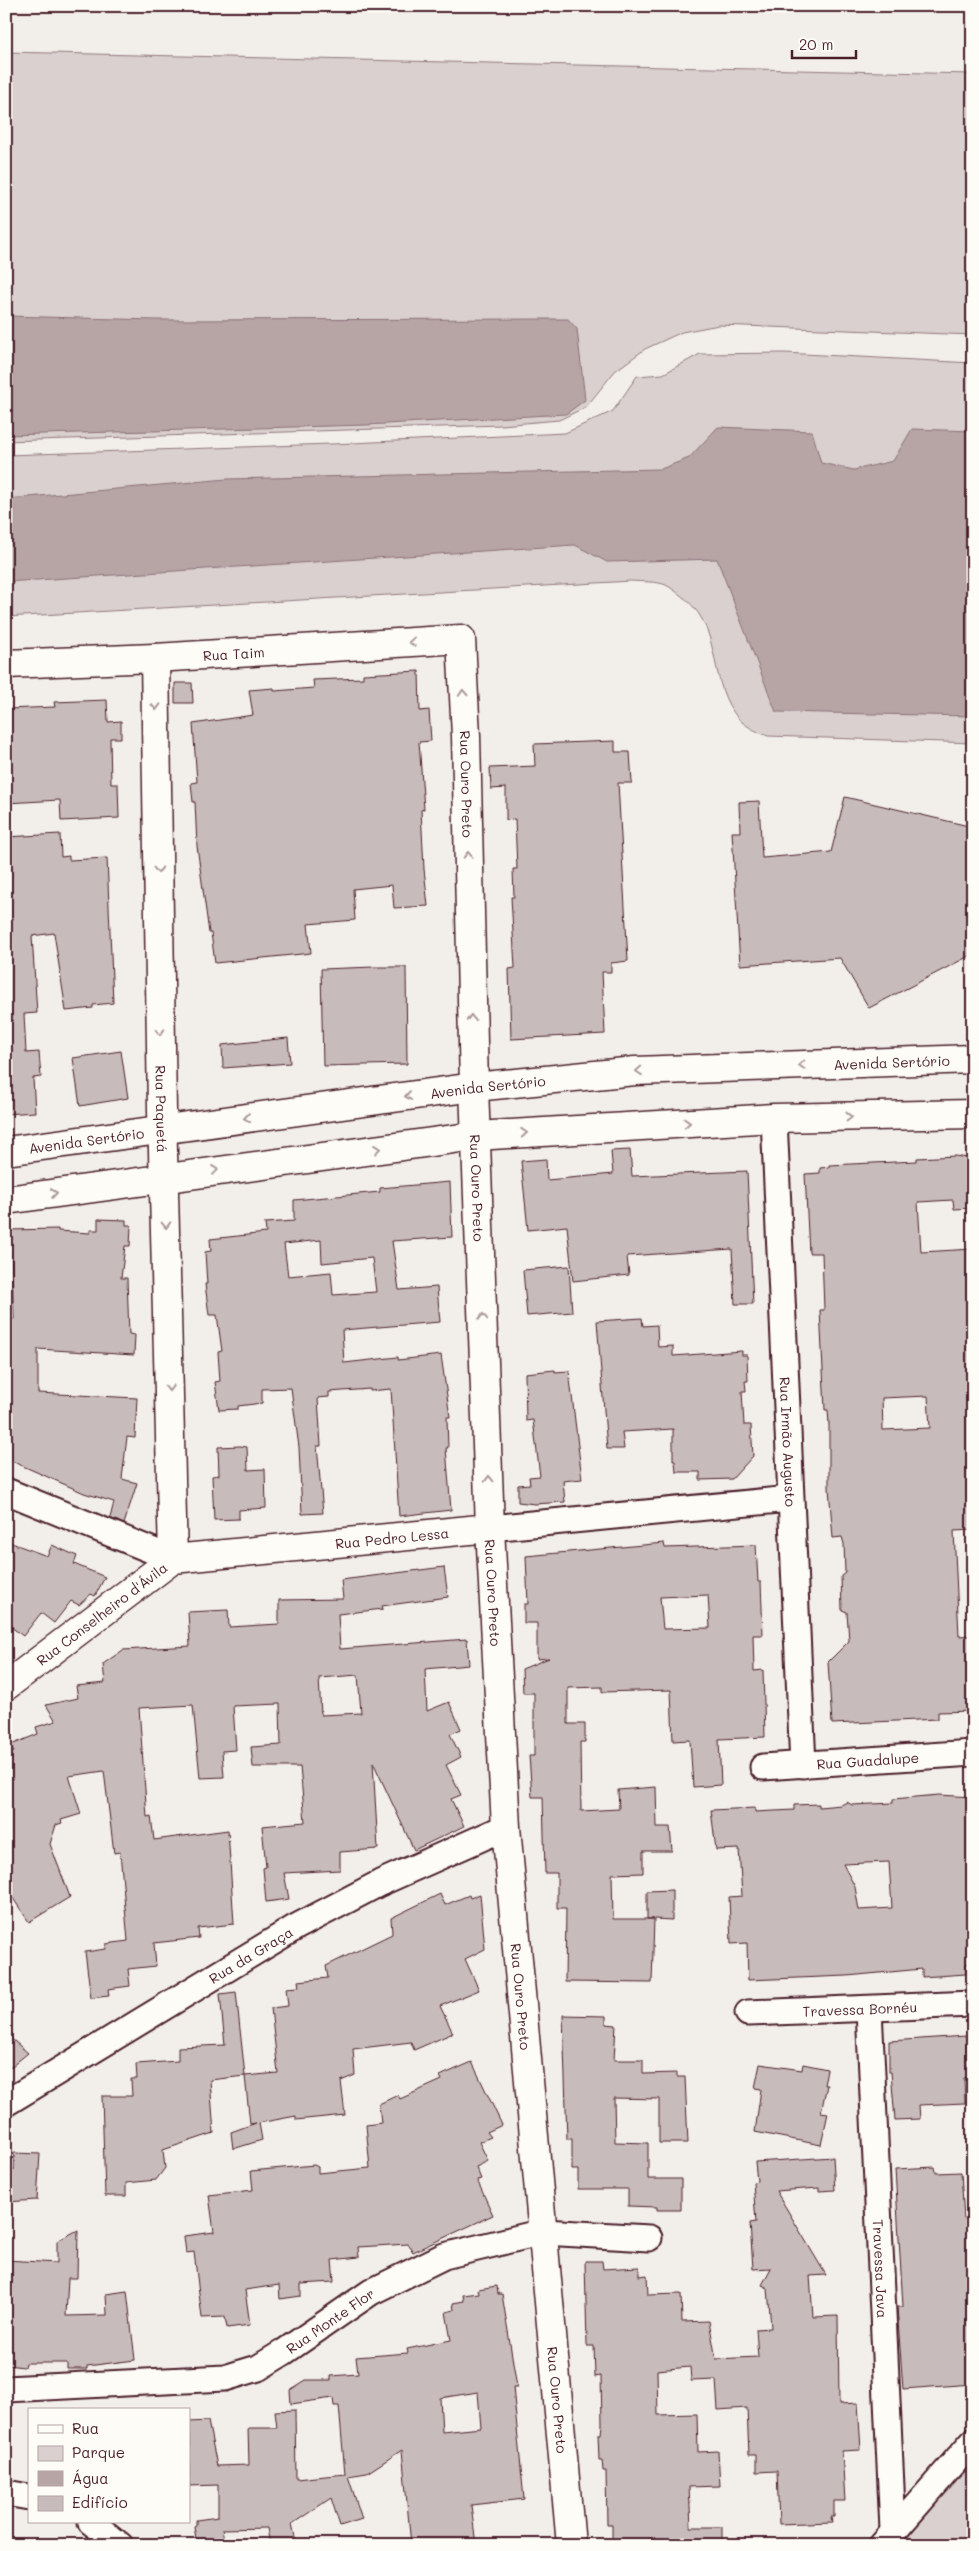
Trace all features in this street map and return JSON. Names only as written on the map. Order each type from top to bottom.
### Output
[{"type":"main road","name":"Rua Taim","points":[[6,664],[155,658],[461,640]]},
{"type":"main road","name":"Rua Ouro Preto","points":[[461,640],[466,736],[474,1087],[490,1528],[506,1828],[571,2545]]},
{"type":"main road","name":"Rua Paquetá","points":[[155,658],[162,1129],[165,1177],[173,1559]]},
{"type":"main road","name":"Avenida Sertório","points":[[6,1151],[474,1087],[635,1071],[973,1059]]},
{"type":"main road","points":[[6,1200],[476,1136],[774,1118],[973,1114]]},
{"type":"main road","name":"Rua Pedro Lessa","points":[[173,1559],[490,1528]]},
{"type":"main road","name":"Rua Conselheiro d'Ávila","points":[[6,1686],[173,1559]]},
{"type":"street","name":"Rua Irmão Augusto","points":[[774,1118],[803,1765]]},
{"type":"street","name":"Rua Pedro Lessa","points":[[6,1491],[173,1559]]},
{"type":"street","name":"Rua Pedro Lessa","points":[[490,1528],[790,1499]]},
{"type":"street","name":"Rua Guadalupe","points":[[763,1767],[973,1753]]},
{"type":"street","name":"Rua da Graça","points":[[6,2103],[296,1928],[380,1883],[506,1828]]},
{"type":"street","name":"Travessa Bornéu","points":[[748,2013],[973,2004]]},
{"type":"street","name":"Travessa Java","points":[[868,2008],[887,2537]]},
{"type":"street","name":"Rua Monte Flor","points":[[6,2389],[225,2378],[258,2368],[371,2292],[406,2273],[444,2256],[543,2232],[649,2238]]},
{"type":"street","points":[[887,2537],[973,2441]]},
{"type":"street","points":[[6,2493],[28,2497]]},
{"type":"street","points":[[94,2524],[120,2545]]},
{"type":"green space","points":[[6,52],[973,74],[973,335],[719,325],[682,332],[645,349],[615,371],[586,407],[559,420],[502,425],[6,441]]},
{"type":"green space","points":[[785,353],[973,363],[973,743],[768,736],[754,730],[737,717],[726,698],[720,683],[709,635],[693,606],[666,585],[653,582],[631,581],[6,617],[6,455],[331,444],[565,433],[613,411],[637,376],[663,374],[700,354]]},
{"type":"green space","points":[[973,2460],[973,2545],[901,2545]]},
{"type":"water","points":[[6,316],[156,320],[568,319],[577,329],[585,400],[566,414],[367,425],[6,435]]},
{"type":"water","points":[[718,427],[812,431],[821,463],[854,470],[893,461],[912,429],[973,431],[973,716],[776,712],[717,559],[607,562],[575,545],[6,582],[6,499],[227,479],[661,469],[689,458]]},
{"type":"building","points":[[419,671],[420,711],[429,710],[431,741],[419,742],[424,809],[421,810],[424,869],[428,906],[394,908],[392,885],[353,889],[355,920],[308,924],[311,953],[215,963],[197,846],[195,802],[193,802],[191,783],[197,782],[193,724],[253,715],[249,690],[274,688],[274,691],[314,688],[313,680],[363,678],[363,674]]},
{"type":"building","points":[[175,683],[192,683],[193,703],[175,703]]},
{"type":"building","points":[[107,700],[108,722],[121,721],[121,738],[110,738],[111,784],[118,784],[119,818],[61,821],[60,800],[6,803],[6,709],[55,707],[54,702]]},
{"type":"building","points":[[615,741],[615,752],[630,752],[632,783],[618,783],[628,961],[611,963],[611,972],[602,972],[605,1034],[511,1039],[509,969],[515,968],[511,897],[514,897],[513,869],[517,869],[515,819],[506,820],[506,788],[491,789],[490,768],[535,766],[534,744]]},
{"type":"building","points":[[845,797],[973,827],[973,954],[869,1008],[840,958],[740,965],[732,832],[740,832],[739,802],[759,801],[762,858],[831,852]]},
{"type":"building","points":[[60,834],[61,857],[69,856],[69,860],[107,858],[113,1003],[93,1005],[93,1008],[66,1011],[54,933],[32,936],[37,1013],[24,1014],[26,1053],[39,1052],[41,1077],[33,1078],[35,1112],[6,1114],[6,837]]},
{"type":"building","points":[[406,967],[407,1064],[323,1066],[321,969]]},
{"type":"building","points":[[288,1038],[290,1063],[223,1068],[222,1045]]},
{"type":"building","points":[[121,1051],[128,1098],[80,1106],[73,1058]]},
{"type":"building","points":[[630,1150],[632,1176],[747,1171],[753,1304],[735,1304],[732,1249],[627,1256],[629,1275],[573,1281],[567,1226],[528,1230],[521,1161],[546,1159],[547,1180],[613,1174],[611,1151]]},
{"type":"building","points":[[955,1156],[973,1159],[973,1208],[954,1209],[953,1200],[918,1202],[921,1252],[973,1249],[973,1530],[954,1531],[959,1636],[973,1635],[973,1711],[938,1712],[938,1719],[832,1724],[828,1662],[849,1641],[847,1612],[842,1610],[841,1576],[845,1573],[844,1544],[842,1537],[833,1538],[829,1488],[829,1425],[828,1410],[825,1410],[820,1310],[824,1310],[822,1253],[809,1253],[805,1174],[820,1173],[820,1168],[829,1167],[829,1165],[917,1161],[917,1158]],"holes":[[[928,1396],[930,1428],[883,1430],[882,1398]]]},
{"type":"building","points":[[450,1182],[452,1237],[392,1241],[399,1290],[437,1287],[440,1322],[342,1330],[344,1363],[398,1357],[398,1360],[441,1355],[450,1417],[447,1417],[448,1448],[446,1448],[451,1510],[399,1516],[391,1389],[370,1391],[370,1389],[329,1392],[329,1397],[318,1398],[321,1446],[317,1446],[323,1513],[302,1514],[299,1447],[291,1388],[262,1389],[262,1403],[238,1406],[238,1409],[219,1410],[215,1382],[220,1381],[218,1352],[222,1351],[217,1315],[209,1315],[205,1284],[207,1284],[205,1252],[211,1251],[210,1239],[266,1233],[265,1223],[294,1221],[294,1200],[380,1192],[380,1188]],"holes":[[[321,1240],[322,1263],[372,1258],[376,1292],[333,1295],[331,1272],[288,1276],[284,1244]]]},
{"type":"building","points":[[98,1219],[126,1220],[126,1225],[131,1225],[130,1246],[125,1246],[121,1278],[127,1278],[129,1334],[135,1335],[134,1355],[38,1349],[38,1393],[137,1398],[135,1438],[127,1437],[122,1479],[137,1483],[124,1524],[110,1518],[114,1502],[84,1493],[7,1459],[6,1320],[14,1319],[11,1254],[6,1254],[6,1230],[58,1229],[58,1231],[90,1233],[90,1230],[98,1230]]},
{"type":"building","points":[[569,1266],[572,1312],[527,1316],[523,1270]]},
{"type":"building","points":[[642,1318],[643,1326],[657,1325],[658,1347],[673,1346],[673,1356],[742,1351],[742,1355],[747,1355],[748,1381],[745,1381],[746,1391],[742,1391],[744,1425],[751,1425],[753,1456],[732,1479],[700,1480],[700,1472],[676,1472],[675,1461],[673,1461],[673,1429],[622,1432],[624,1449],[607,1449],[597,1321]]},
{"type":"building","points":[[555,1370],[555,1372],[569,1371],[582,1479],[563,1481],[565,1502],[535,1504],[518,1502],[518,1485],[530,1484],[529,1477],[540,1476],[533,1420],[526,1421],[525,1373]]},
{"type":"building","points":[[218,1447],[247,1447],[248,1470],[265,1469],[266,1508],[239,1510],[239,1519],[214,1520],[212,1476],[219,1475]]},
{"type":"building","points":[[6,1541],[47,1556],[52,1545],[77,1556],[74,1564],[105,1577],[95,1596],[91,1594],[79,1605],[71,1601],[54,1623],[41,1613],[23,1636],[6,1623]]},
{"type":"building","points":[[664,1543],[665,1548],[756,1545],[758,1582],[761,1582],[763,1635],[753,1635],[754,1671],[763,1670],[765,1737],[719,1739],[721,1785],[693,1787],[690,1740],[673,1741],[671,1690],[602,1692],[602,1687],[568,1688],[568,1724],[585,1724],[585,1742],[580,1742],[581,1811],[619,1809],[618,1790],[656,1787],[657,1827],[670,1827],[672,1851],[643,1851],[643,1873],[612,1874],[613,1919],[647,1919],[647,1891],[672,1890],[672,1920],[654,1919],[652,1983],[565,1982],[566,1908],[557,1908],[557,1873],[545,1873],[543,1797],[532,1797],[529,1756],[534,1756],[534,1693],[523,1693],[522,1669],[549,1658],[537,1659],[537,1623],[524,1623],[524,1604],[528,1604],[526,1556]],"holes":[[[708,1595],[710,1628],[663,1629],[660,1597]]]},
{"type":"building","points":[[444,1567],[448,1597],[382,1606],[383,1609],[338,1614],[340,1649],[467,1639],[469,1665],[425,1669],[427,1711],[449,1702],[461,1729],[450,1734],[461,1757],[446,1765],[461,1795],[451,1799],[464,1826],[414,1850],[373,1762],[378,1849],[340,1852],[340,1870],[284,1873],[289,1899],[266,1902],[263,1868],[266,1867],[262,1826],[305,1822],[300,1767],[253,1767],[251,1747],[281,1745],[280,1704],[233,1706],[236,1750],[222,1751],[224,1777],[200,1778],[193,1705],[139,1708],[147,1817],[151,1816],[154,1840],[228,1830],[234,1924],[198,1928],[199,1938],[154,1943],[156,1966],[128,1969],[130,1986],[108,1989],[109,1996],[91,1998],[85,1952],[106,1949],[106,1944],[128,1941],[120,1852],[114,1853],[104,1771],[69,1776],[81,1814],[61,1820],[62,1823],[56,1825],[50,1844],[70,1897],[29,1922],[6,1888],[6,1755],[14,1752],[11,1745],[38,1734],[36,1727],[56,1721],[46,1705],[78,1698],[76,1686],[105,1683],[103,1664],[123,1650],[190,1646],[188,1612],[228,1610],[229,1627],[279,1624],[279,1600],[343,1599],[341,1580]],"holes":[[[358,1675],[361,1713],[321,1715],[319,1678]]]},
{"type":"building","points":[[939,1795],[973,1797],[973,1963],[966,1964],[966,1974],[922,1977],[922,1969],[847,1976],[748,1980],[747,1943],[731,1944],[729,1897],[742,1896],[739,1849],[716,1850],[711,1810],[755,1808],[755,1812],[794,1810],[794,1805],[819,1804],[819,1807],[841,1805],[847,1802],[852,1805],[893,1803],[893,1799]],"holes":[[[889,1862],[892,1908],[859,1910],[855,1887],[843,1864]]]},
{"type":"building","points":[[440,1894],[445,1905],[469,1895],[470,1898],[480,1894],[485,1949],[465,1959],[479,1990],[440,2006],[453,2033],[414,2050],[411,2042],[353,2049],[355,2075],[341,2081],[345,2115],[296,2120],[296,2116],[259,2123],[262,2140],[233,2149],[231,2132],[256,2123],[250,2124],[245,2076],[278,2073],[271,2008],[288,2006],[286,1988],[299,1987],[298,1981],[328,1978],[326,1966],[392,1934],[391,1918]]},
{"type":"building","points":[[236,1992],[245,2076],[210,2080],[214,2133],[163,2150],[165,2168],[156,2180],[126,2183],[126,2196],[105,2196],[102,2096],[132,2096],[131,2079],[137,2079],[136,2064],[178,2061],[178,2047],[225,2045],[220,1994]]},
{"type":"building","points":[[563,2015],[606,2016],[606,2024],[616,2025],[614,2060],[643,2060],[643,2074],[677,2073],[677,2077],[685,2077],[688,2143],[659,2143],[659,2099],[614,2098],[615,2142],[648,2143],[648,2179],[681,2179],[681,2210],[657,2210],[657,2207],[628,2206],[628,2189],[578,2189],[578,2170],[572,2170],[572,2139],[567,2139]]},
{"type":"building","points":[[6,2034],[28,2053],[6,2071]]},
{"type":"building","points":[[966,2036],[968,2077],[964,2078],[965,2103],[919,2105],[920,2119],[895,2120],[891,2072],[889,2072],[889,2041]]},
{"type":"building","points":[[472,2062],[502,2125],[487,2132],[491,2137],[479,2142],[488,2161],[476,2167],[481,2179],[477,2180],[493,2215],[413,2252],[408,2244],[358,2247],[359,2257],[332,2260],[334,2282],[301,2284],[301,2296],[280,2299],[279,2285],[245,2290],[250,2325],[227,2328],[225,2317],[202,2318],[194,2252],[186,2253],[184,2236],[214,2232],[209,2195],[253,2190],[251,2171],[314,2165],[318,2167],[318,2173],[370,2168],[366,2125],[381,2123],[379,2104],[398,2095],[400,2099],[442,2080],[440,2076]]},
{"type":"building","points":[[760,2064],[802,2070],[803,2064],[827,2069],[824,2085],[827,2085],[821,2112],[828,2113],[821,2145],[755,2132],[761,2089],[755,2088]]},
{"type":"building","points":[[14,2153],[40,2154],[37,2200],[6,2202],[6,2170],[14,2170]]},
{"type":"building","points":[[833,2157],[835,2190],[819,2191],[819,2188],[776,2191],[826,2275],[810,2276],[813,2317],[838,2316],[839,2404],[858,2403],[861,2450],[842,2451],[845,2501],[834,2501],[834,2517],[831,2517],[832,2522],[779,2524],[777,2471],[756,2472],[756,2455],[749,2455],[747,2408],[718,2410],[716,2380],[691,2381],[690,2367],[657,2370],[658,2415],[697,2414],[698,2452],[718,2451],[720,2486],[689,2487],[691,2527],[722,2527],[722,2544],[612,2545],[612,2524],[607,2524],[606,2471],[603,2471],[602,2460],[599,2460],[598,2434],[601,2434],[602,2424],[601,2376],[595,2377],[594,2346],[587,2346],[585,2261],[602,2261],[603,2269],[639,2267],[639,2276],[647,2275],[648,2295],[681,2294],[682,2322],[709,2321],[716,2359],[758,2357],[756,2329],[771,2328],[768,2288],[762,2285],[771,2268],[753,2269],[750,2223],[756,2222],[753,2182],[757,2181],[755,2162]]},
{"type":"building","points":[[935,2167],[936,2173],[961,2172],[964,2219],[973,2218],[973,2384],[903,2389],[897,2307],[903,2307],[895,2169]]},
{"type":"building","points":[[78,2230],[77,2278],[68,2278],[66,2316],[107,2315],[106,2294],[127,2291],[135,2360],[87,2366],[87,2369],[67,2369],[67,2363],[25,2363],[24,2367],[6,2365],[6,2260],[57,2263],[57,2241]]},
{"type":"building","points":[[497,2286],[498,2294],[502,2294],[517,2387],[513,2387],[524,2499],[471,2505],[476,2545],[411,2545],[402,2450],[367,2473],[348,2476],[362,2519],[340,2526],[331,2498],[292,2524],[297,2545],[270,2545],[267,2528],[222,2529],[225,2545],[197,2545],[194,2526],[196,2525],[196,2520],[218,2517],[218,2485],[190,2486],[190,2422],[208,2421],[217,2466],[249,2465],[248,2428],[277,2428],[275,2411],[295,2410],[296,2479],[345,2474],[339,2406],[334,2406],[333,2398],[291,2404],[290,2390],[306,2380],[331,2380],[331,2376],[358,2374],[356,2357],[408,2353],[407,2349],[451,2340],[446,2312],[454,2310],[453,2303],[464,2301],[463,2295],[479,2293],[478,2289]],"holes":[[[478,2392],[481,2428],[442,2432],[440,2398]]]}]
